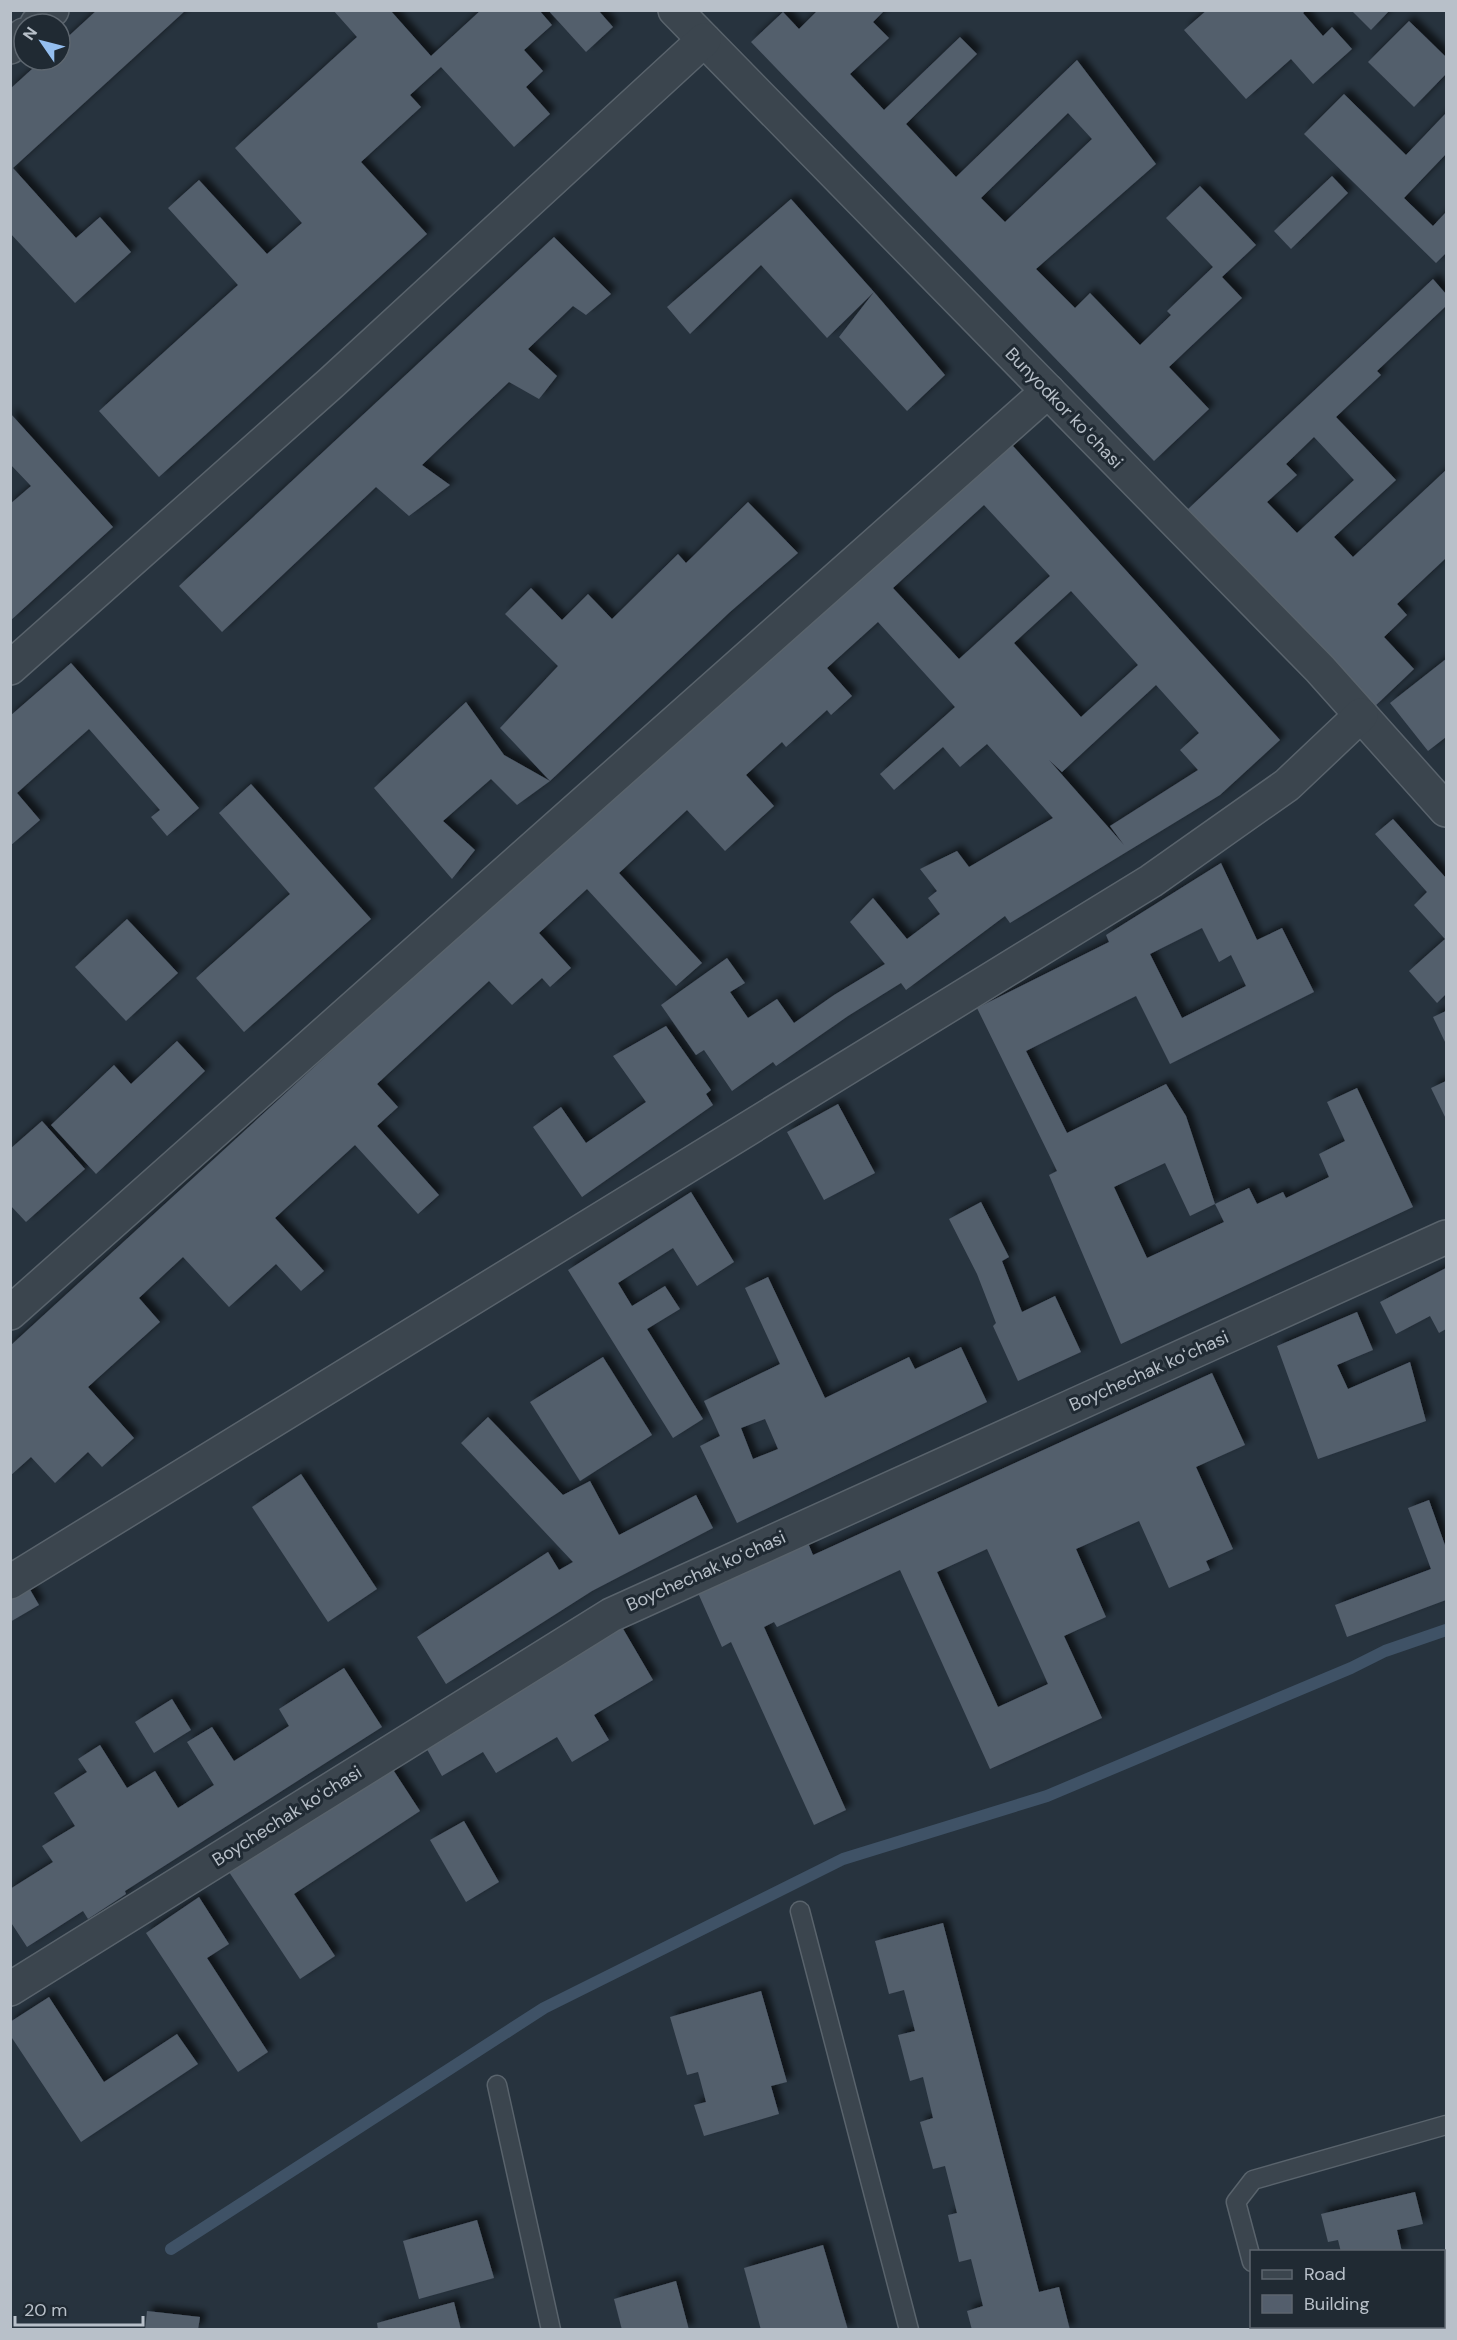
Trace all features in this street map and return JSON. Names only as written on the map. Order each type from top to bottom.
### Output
[{"type":"street","name":"Bunyodkor koʻchasi","points":[[675,10],[1320,669],[1446,810]]},
{"type":"street","points":[[10,669],[331,383],[704,40]]},
{"type":"street","points":[[10,1313],[1048,391]]},
{"type":"street","points":[[10,1582],[1151,881],[1287,785],[1361,715]]},
{"type":"street","name":"Boychechak koʻchasi","points":[[10,1989],[611,1615],[1446,1237]]},
{"type":"lane","points":[[800,1911],[909,2330]]},
{"type":"lane","points":[[497,2085],[551,2330]]},
{"type":"lane","points":[[1250,2258],[1236,2202],[1253,2180],[1446,2125]]},
{"type":"building","points":[[97,10],[186,10],[13,168],[76,238],[100,217],[131,252],[75,303],[10,233],[10,89],[29,72],[72,72],[72,33]]},
{"type":"building","points":[[333,10],[390,10],[431,56],[481,10],[539,10],[552,25],[524,50],[543,71],[526,87],[550,114],[514,147],[441,67],[410,95],[421,107],[361,162],[427,234],[159,477],[99,411],[238,285],[168,208],[199,180],[267,254],[302,223],[235,148],[357,37]]},
{"type":"building","points":[[548,10],[598,10],[613,27],[586,52]]},
{"type":"building","points":[[818,10],[885,10],[873,22],[889,38],[850,74],[884,110],[960,37],[977,54],[906,124],[956,177],[1077,60],[1156,164],[1036,269],[1075,308],[1090,293],[1140,345],[1171,315],[1167,311],[1213,267],[1166,218],[1200,186],[1256,245],[1222,277],[1242,298],[1169,367],[1209,409],[1154,461],[751,42],[783,12],[799,29]],"holes":[[[1068,113],[1092,139],[1005,222],[981,198]]]},
{"type":"building","points":[[1207,10],[1306,10],[1303,13],[1323,36],[1332,27],[1352,49],[1313,84],[1291,59],[1246,99],[1184,30]]},
{"type":"building","points":[[1351,10],[1390,10],[1371,30]]},
{"type":"building","points":[[1409,21],[1446,57],[1446,74],[1414,107],[1368,62]]},
{"type":"building","points":[[1344,94],[1406,155],[1446,113],[1446,154],[1404,198],[1433,226],[1446,212],[1446,253],[1436,263],[1304,134]]},
{"type":"building","points":[[1332,176],[1348,193],[1291,249],[1274,231]]},
{"type":"building","points":[[791,199],[874,292],[827,338],[761,265],[690,334],[667,307]]},
{"type":"building","points":[[554,237],[611,294],[586,315],[573,306],[528,349],[557,376],[539,399],[509,382],[422,465],[450,485],[409,516],[376,487],[222,632],[179,586]]},
{"type":"building","points":[[1433,279],[1446,294],[1446,306],[1377,371],[1381,375],[1336,417],[1396,480],[1334,537],[1353,557],[1446,470],[1446,558],[1397,604],[1407,615],[1384,637],[1414,669],[1373,708],[1187,510]],"holes":[[[1314,437],[1354,480],[1297,533],[1267,502],[1297,475],[1286,464]]]},
{"type":"building","points":[[874,292],[945,375],[907,411],[839,337]]},
{"type":"building","points":[[10,413],[113,527],[10,621],[10,504],[31,486],[10,464]]},
{"type":"building","points":[[1003,435],[1280,740],[1220,795],[1010,923],[1005,916],[906,990],[901,983],[848,1016],[776,1066],[773,1062],[732,1091],[704,1050],[696,1055],[661,1005],[727,958],[745,983],[730,992],[748,1018],[777,999],[794,1023],[885,964],[850,922],[873,898],[907,939],[940,914],[928,898],[937,891],[920,869],[957,851],[969,867],[1053,818],[987,744],[960,767],[943,747],[894,790],[880,774],[955,707],[878,622],[827,668],[852,696],[831,715],[827,710],[786,747],[782,742],[746,775],[774,806],[725,851],[687,810],[619,873],[702,963],[676,986],[587,889],[539,933],[571,968],[550,987],[542,978],[512,1005],[489,981],[377,1084],[398,1107],[377,1126],[439,1195],[418,1214],[355,1145],[275,1218],[324,1271],[301,1291],[276,1264],[229,1307],[183,1257],[139,1298],[160,1322],[88,1387],[134,1438],[102,1467],[88,1452],[55,1483],[31,1457],[10,1476],[10,1346]],"holes":[[[984,505],[1050,576],[959,659],[893,588]],[[1071,591],[1138,665],[1081,717],[1014,643]],[[1156,685],[1199,733],[1180,750],[1198,770],[1110,826],[1124,845],[1049,760],[1062,772]]]},
{"type":"building","points":[[748,502],[798,553],[730,612],[550,781],[500,728],[558,666],[505,614],[531,588],[562,620],[588,594],[612,619],[678,554],[686,563]]},
{"type":"building","points":[[1446,659],[1446,737],[1428,751],[1390,703]]},
{"type":"building","points":[[71,663],[199,808],[167,836],[151,817],[160,810],[89,729],[17,793],[40,820],[10,846],[10,716]]},
{"type":"building","points":[[466,702],[504,755],[550,781],[517,805],[491,779],[443,821],[475,850],[452,879],[374,788]]},
{"type":"building","points":[[251,784],[371,919],[244,1032],[196,978],[290,894],[219,813]]},
{"type":"building","points":[[1393,819],[1446,878],[1446,994],[1437,1003],[1409,971],[1445,939],[1414,905],[1427,892],[1375,834]]},
{"type":"building","points":[[1221,863],[1257,940],[1282,928],[1314,992],[1170,1064],[1136,996],[1026,1051],[1067,1133],[1166,1084],[1186,1116],[1215,1204],[1249,1188],[1257,1204],[1283,1192],[1286,1198],[1329,1177],[1319,1154],[1345,1141],[1327,1102],[1357,1088],[1413,1207],[1121,1344],[1049,1175],[1057,1171],[977,1008],[1109,942],[1106,935]],"holes":[[[1202,928],[1219,962],[1231,955],[1246,986],[1182,1018],[1150,954]],[[1165,1163],[1190,1216],[1215,1204],[1224,1222],[1147,1258],[1114,1187]]]},
{"type":"building","points":[[127,919],[178,973],[126,1021],[75,967]]},
{"type":"building","points":[[1446,1011],[1446,1044],[1433,1017]]},
{"type":"building","points":[[666,1026],[711,1090],[706,1094],[713,1105],[582,1197],[533,1127],[561,1107],[586,1143],[646,1102],[613,1056]]},
{"type":"building","points":[[177,1041],[205,1071],[96,1174],[51,1125],[114,1065],[131,1084]]},
{"type":"building","points":[[1446,1081],[1446,1119],[1431,1088]]},
{"type":"building","points":[[838,1104],[875,1173],[824,1200],[787,1132]]},
{"type":"building","points":[[42,1121],[85,1169],[26,1222],[10,1205],[10,1149]]},
{"type":"building","points":[[691,1192],[734,1262],[697,1286],[673,1248],[618,1283],[632,1306],[665,1286],[680,1309],[647,1329],[703,1419],[673,1438],[568,1270]]},
{"type":"building","points":[[981,1202],[1009,1257],[1002,1261],[1022,1312],[1055,1296],[1081,1352],[1018,1381],[993,1326],[996,1323],[977,1274],[949,1219]]},
{"type":"building","points":[[1446,1268],[1446,1329],[1439,1333],[1430,1316],[1396,1334],[1380,1302]]},
{"type":"building","points":[[768,1277],[825,1398],[909,1357],[915,1369],[961,1347],[987,1402],[737,1523],[700,1446],[720,1436],[704,1401],[780,1364],[745,1288]],"holes":[[[765,1419],[778,1449],[753,1459],[741,1428]]]},
{"type":"building","points":[[1357,1312],[1373,1350],[1337,1365],[1348,1389],[1410,1362],[1426,1421],[1318,1459],[1277,1346]]},
{"type":"building","points":[[603,1357],[652,1435],[580,1481],[530,1402]]},
{"type":"building","points":[[1212,1373],[1245,1445],[1196,1467],[1233,1549],[1206,1561],[1210,1570],[1169,1588],[1139,1521],[1076,1549],[1106,1617],[1064,1636],[1102,1718],[990,1769],[900,1570],[777,1627],[774,1622],[764,1627],[846,1810],[814,1825],[731,1642],[722,1647],[698,1593],[808,1543],[813,1555]],"holes":[[[987,1549],[1048,1684],[998,1707],[937,1572]]]},
{"type":"building","points":[[488,1417],[563,1495],[590,1481],[619,1535],[696,1495],[713,1528],[592,1591],[446,1684],[417,1637],[548,1552],[559,1570],[573,1562],[461,1443]]},
{"type":"building","points":[[301,1474],[377,1589],[328,1622],[252,1507]]},
{"type":"building","points":[[1429,1500],[1446,1548],[1446,1600],[1347,1637],[1335,1605],[1431,1569],[1408,1508]]},
{"type":"building","points":[[25,1581],[39,1605],[10,1622],[10,1590]]},
{"type":"building","points":[[622,1627],[653,1680],[594,1715],[609,1740],[572,1762],[557,1737],[496,1773],[483,1752],[442,1776],[424,1744]]},
{"type":"building","points":[[344,1668],[382,1727],[125,1891],[126,1894],[88,1919],[83,1911],[27,1947],[10,1921],[10,1889],[53,1862],[42,1846],[75,1826],[54,1793],[87,1772],[78,1759],[100,1745],[127,1788],[155,1771],[178,1808],[214,1785],[187,1742],[212,1727],[234,1761],[289,1726],[279,1709]]},
{"type":"building","points":[[172,1699],[191,1730],[154,1753],[135,1722]]},
{"type":"building","points":[[390,1765],[420,1811],[294,1894],[335,1956],[300,1979],[229,1872]]},
{"type":"building","points":[[464,1821],[499,1882],[466,1902],[430,1840]]},
{"type":"building","points":[[199,1897],[229,1944],[207,1958],[268,2052],[238,2072],[146,1933]]},
{"type":"building","points":[[943,1923],[1039,2292],[1059,2287],[1070,2330],[972,2330],[967,2311],[983,2306],[971,2259],[959,2262],[948,2215],[957,2213],[945,2166],[933,2169],[920,2122],[933,2118],[923,2077],[910,2081],[898,2035],[915,2031],[904,1990],[889,1994],[875,1941]]},
{"type":"building","points":[[761,1991],[787,2082],[771,2086],[779,2114],[704,2136],[694,2105],[706,2102],[698,2072],[687,2075],[670,2017]]},
{"type":"building","points":[[49,1997],[104,2082],[177,2034],[198,2064],[81,2142],[10,2035],[10,2022]]},
{"type":"building","points":[[1415,2192],[1423,2224],[1397,2230],[1402,2250],[1340,2250],[1338,2240],[1328,2242],[1321,2214]]},
{"type":"building","points":[[477,2220],[494,2278],[419,2299],[403,2241]]},
{"type":"building","points":[[823,2245],[848,2330],[761,2330],[744,2268]]},
{"type":"building","points":[[676,2281],[689,2330],[622,2330],[614,2299]]},
{"type":"building","points":[[454,2302],[461,2330],[378,2330],[377,2323]]},
{"type":"building","points":[[147,2311],[200,2317],[198,2330],[145,2330]]},
{"type":"building","points":[[1350,2328],[1417,2328],[1417,2330],[1351,2330]]},
{"type":"waterway","points":[[171,2249],[544,2008],[843,1859],[1047,1796],[1351,1668],[1385,1651],[1446,1630]]}]
